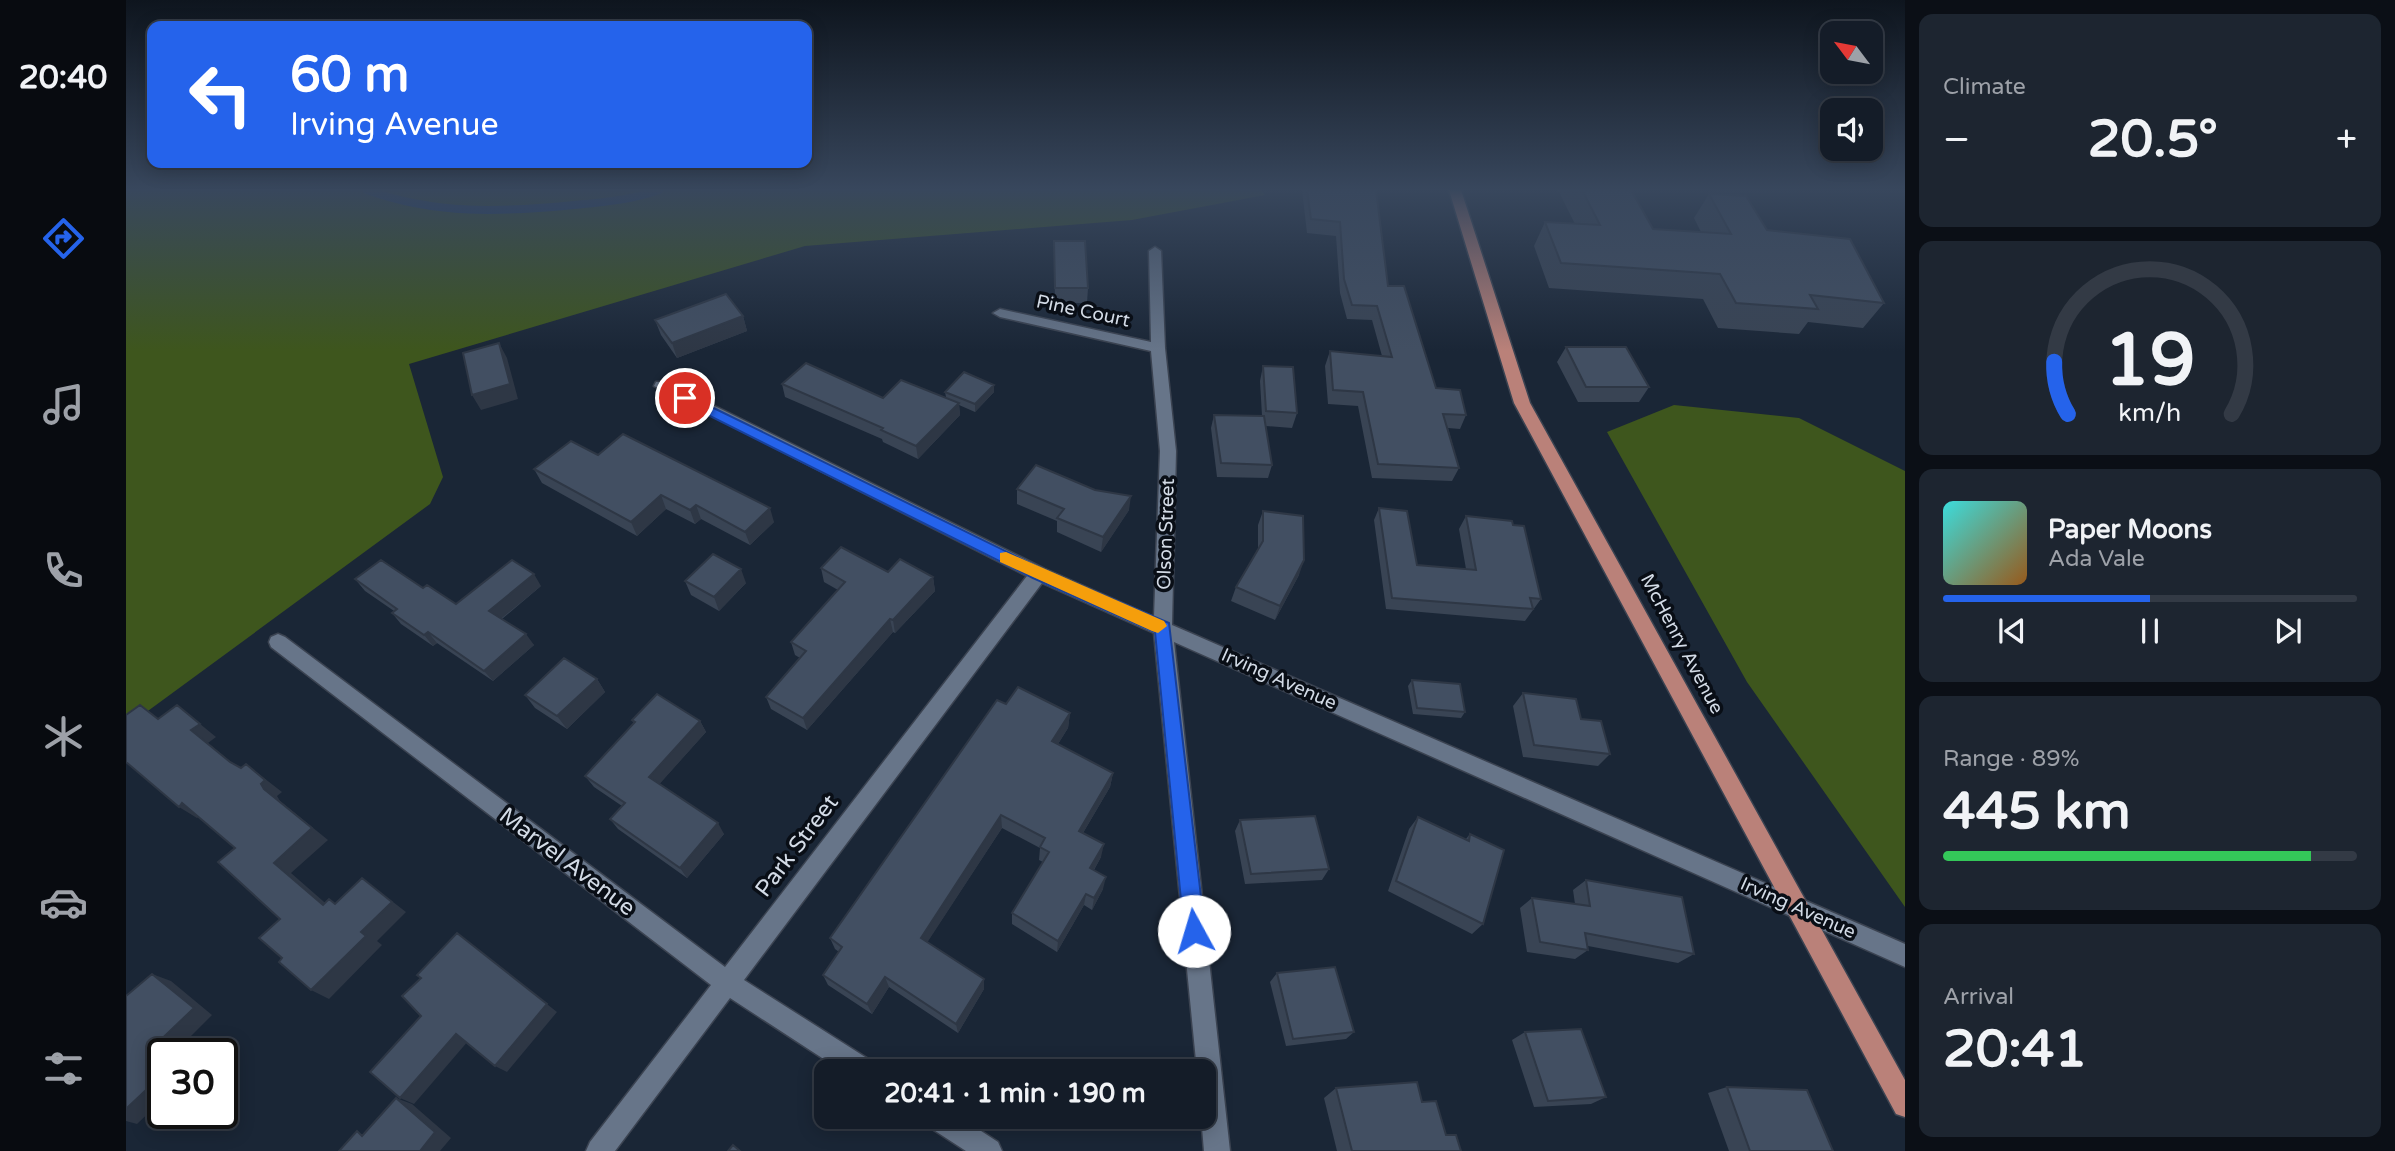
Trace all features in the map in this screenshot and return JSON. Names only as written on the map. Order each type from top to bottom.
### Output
[{"type":"main road","name":"McHenry Avenue","points":[[1472,244],[1522,403],[1905,1105]]},
{"type":"street","name":"Olson Street","points":[[1155,251],[1158,348],[1168,451],[1163,628],[1217,1151]]},
{"type":"street","name":"Pine Court","points":[[1000,313],[1158,348]]},
{"type":"street","name":"Irving Avenue","points":[[661,386],[1039,574],[1905,956]]},
{"type":"street","name":"Park Street","points":[[599,1151],[1039,574]]},
{"type":"street","name":"Marvel Avenue","points":[[278,642],[726,982],[845,1059]]},
{"type":"street","points":[[955,1129],[989,1151]]},
{"type":"green space","points":[[126,244],[834,244],[805,246],[409,364],[443,477],[430,504],[126,727]]},
{"type":"green space","points":[[1674,405],[1799,418],[1905,471],[1905,907],[1747,682],[1607,432]]},
{"type":"building","points":[[1054,244],[1085,244],[1088,288],[1055,288]]},
{"type":"building","points":[[1342,244],[1383,244],[1388,286],[1404,286],[1436,388],[1460,390],[1466,415],[1443,414],[1459,468],[1378,464],[1363,392],[1333,390],[1330,351],[1392,357],[1377,306],[1352,305],[1344,279]]},
{"type":"building","points":[[1553,244],[1853,244],[1884,303],[1810,295],[1818,309],[1736,303],[1720,274],[1561,263]]},
{"type":"building","points":[[726,294],[743,316],[672,343],[655,320]]},
{"type":"building","points":[[499,343],[510,384],[472,395],[463,353]]},
{"type":"building","points":[[1566,347],[1626,347],[1649,387],[1586,387]]},
{"type":"building","points":[[806,363],[883,398],[901,380],[959,403],[916,446],[881,430],[883,428],[782,384]]},
{"type":"building","points":[[1263,366],[1293,367],[1297,413],[1266,411]]},
{"type":"building","points":[[964,372],[994,385],[975,404],[945,392]]},
{"type":"building","points":[[1214,415],[1264,416],[1272,465],[1221,463]]},
{"type":"building","points":[[623,434],[770,508],[745,532],[696,505],[690,510],[661,495],[631,522],[534,469],[571,441],[598,455]]},
{"type":"building","points":[[1036,465],[1095,490],[1131,496],[1103,537],[1057,518],[1064,509],[1017,489]]},
{"type":"building","points":[[1379,508],[1407,511],[1417,565],[1476,570],[1466,516],[1512,521],[1513,525],[1524,526],[1541,599],[1530,598],[1533,609],[1392,598]]},
{"type":"building","points":[[1263,511],[1303,516],[1304,560],[1280,606],[1236,587],[1263,541]]},
{"type":"building","points":[[841,547],[888,572],[900,559],[933,577],[893,620],[890,619],[803,718],[766,697],[806,651],[791,642],[845,582],[821,568]]},
{"type":"building","points":[[713,554],[741,569],[714,597],[685,581]]},
{"type":"building","points":[[381,560],[423,588],[427,585],[456,604],[512,560],[534,574],[489,611],[526,634],[484,671],[428,632],[424,635],[392,613],[397,609],[355,579]]},
{"type":"building","points":[[564,658],[597,679],[557,716],[525,695]]},
{"type":"building","points":[[1412,680],[1460,684],[1465,712],[1417,708]]},
{"type":"building","points":[[1018,687],[1070,713],[1052,741],[1113,773],[1079,831],[1104,844],[1090,868],[1106,877],[1094,898],[1086,894],[1058,941],[1012,913],[1049,852],[1040,847],[1045,838],[1001,815],[921,938],[984,979],[956,1024],[885,977],[867,1004],[823,975],[842,947],[830,938],[997,700],[1006,704]]},
{"type":"building","points":[[1523,693],[1576,699],[1581,719],[1601,721],[1610,754],[1534,745]]},
{"type":"building","points":[[657,694],[700,721],[649,777],[718,823],[680,868],[610,819],[625,803],[585,776]]},
{"type":"building","points":[[140,705],[158,719],[177,705],[200,724],[191,730],[230,762],[241,768],[246,764],[265,780],[261,784],[264,789],[312,828],[274,863],[323,905],[329,899],[335,904],[362,878],[392,902],[361,932],[366,936],[311,990],[279,962],[282,958],[259,938],[280,919],[218,862],[235,848],[182,803],[179,807],[126,762],[126,715]]},
{"type":"building","points":[[1315,816],[1329,869],[1251,874],[1240,820]]},
{"type":"building","points":[[1418,817],[1469,841],[1470,834],[1504,850],[1483,924],[1396,881]]},
{"type":"building","points":[[1586,880],[1682,897],[1694,954],[1585,933],[1588,950],[1540,942],[1532,898],[1590,906]]},
{"type":"building","points":[[457,933],[547,1004],[495,1066],[456,1034],[400,1098],[370,1072],[421,1016],[402,996],[421,978],[417,975]]},
{"type":"building","points":[[1335,967],[1354,1032],[1293,1039],[1277,973]]},
{"type":"building","points":[[152,974],[194,1008],[163,1038],[147,1038],[147,1089],[126,1109],[126,996]]},
{"type":"building","points":[[1581,1029],[1606,1097],[1548,1101],[1525,1032]]},
{"type":"building","points":[[1417,1082],[1422,1102],[1436,1101],[1446,1135],[1456,1135],[1461,1151],[1352,1151],[1336,1088]]},
{"type":"building","points":[[1727,1087],[1807,1090],[1833,1151],[1750,1151]]},
{"type":"building","points":[[396,1098],[435,1132],[420,1151],[339,1151],[357,1131],[362,1136]]},
{"type":"building","points":[[733,1145],[740,1151],[728,1151]]},
{"type":"slow traffic","points":[[1006,558],[1158,626]]},
{"type":"route","points":[[685,398],[1039,574],[1163,628],[1194,931]]}]
